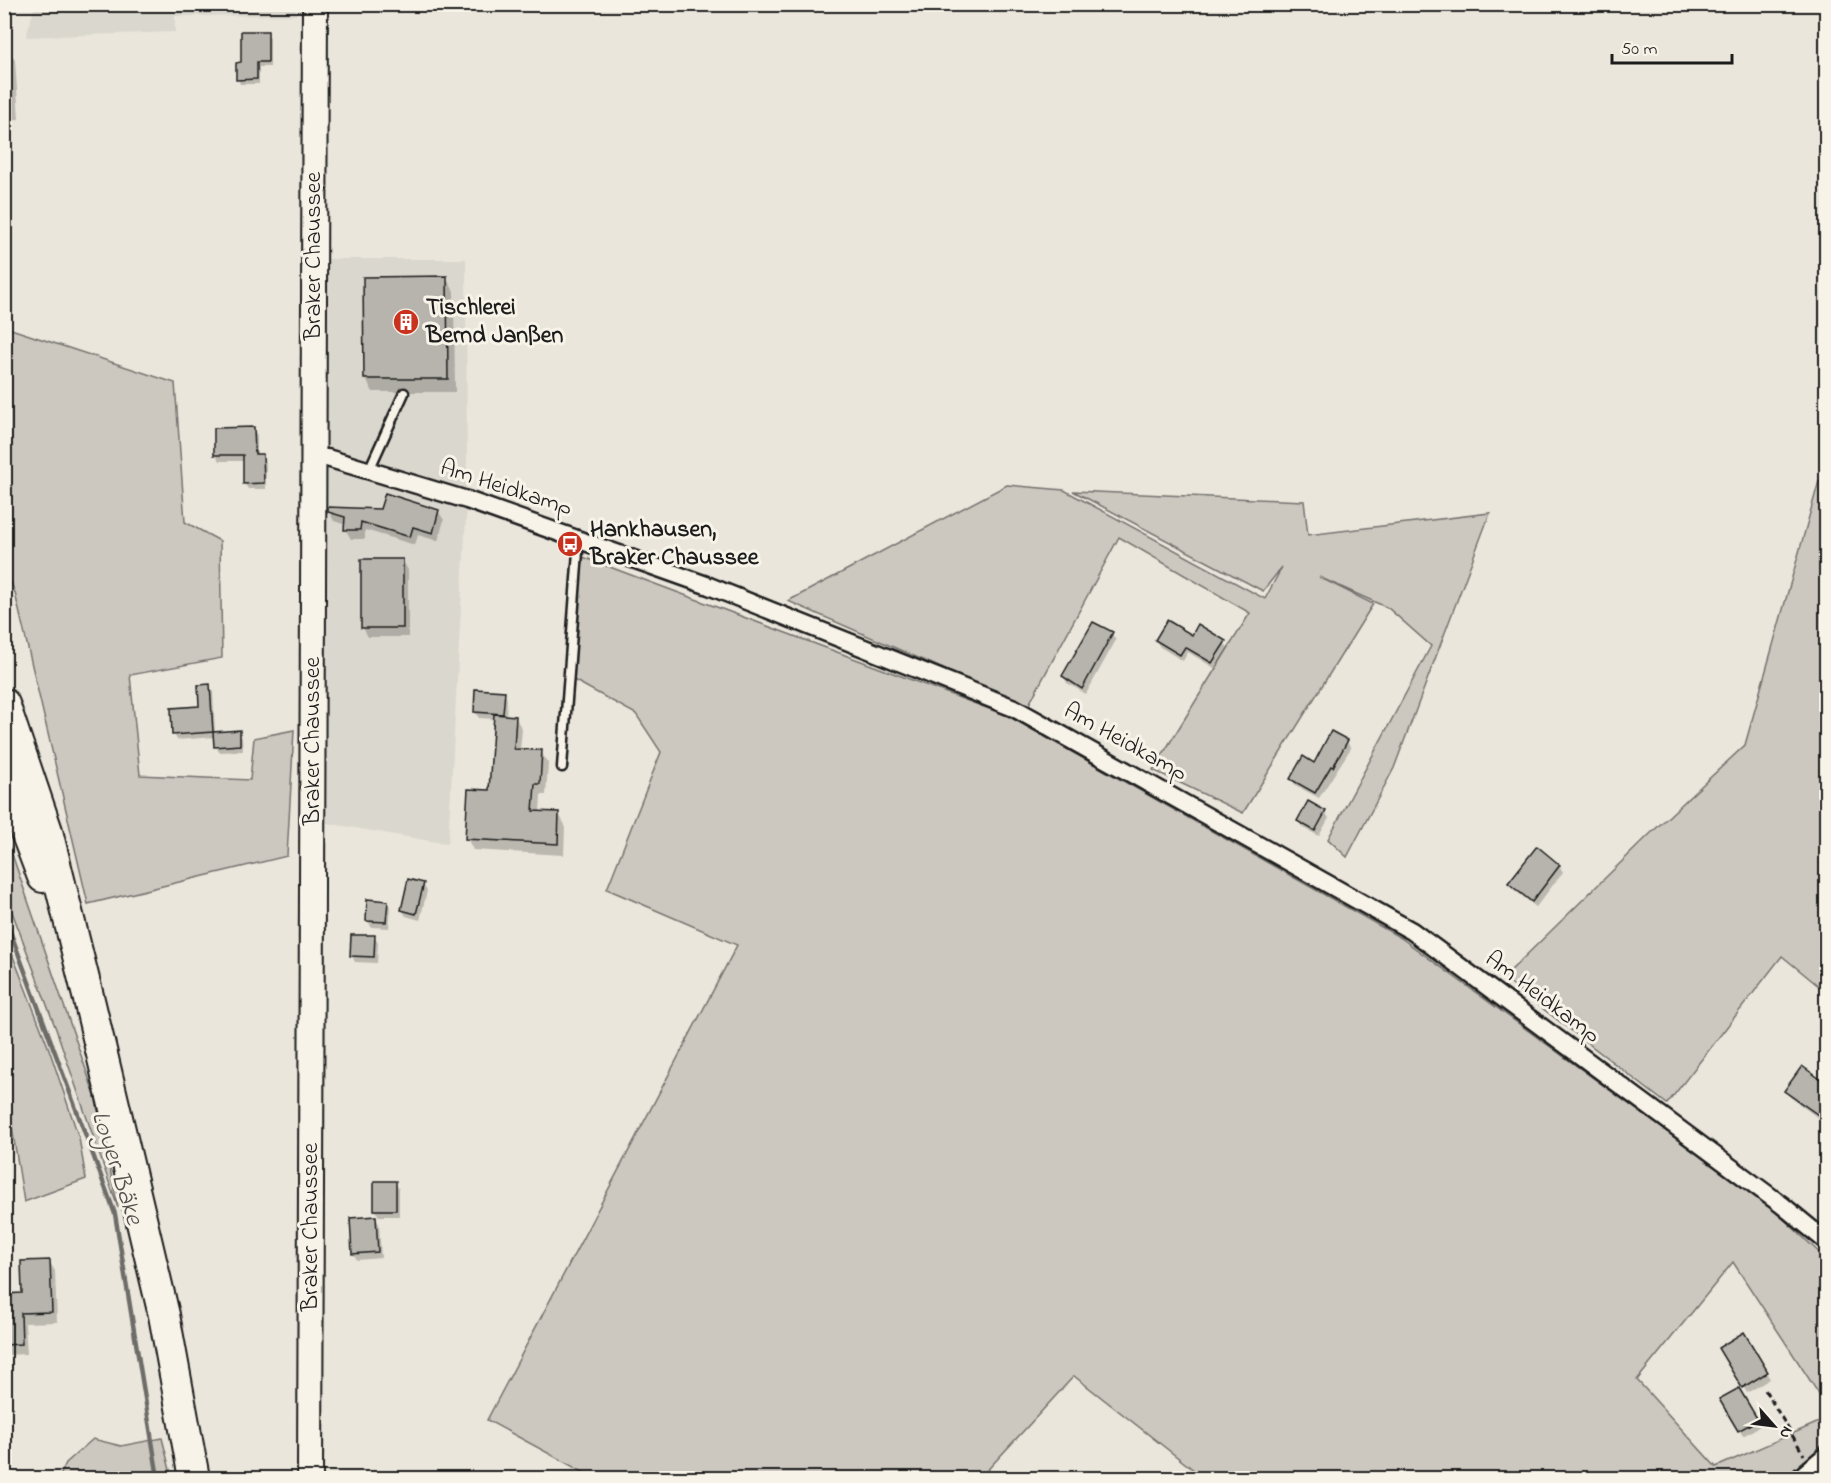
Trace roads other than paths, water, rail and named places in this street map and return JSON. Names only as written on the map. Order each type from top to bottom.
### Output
[{"type":"highway","points":[[4,704],[47,831],[90,1004],[164,1315],[194,1479]]},
{"type":"highway","points":[[4,774],[90,1004]]},
{"type":"street","name":"Braker Chaussee","points":[[310,1479],[315,4]]},
{"type":"street","name":"Am Heidkamp","points":[[313,458],[327,458],[369,470],[579,538],[762,606],[1014,708],[1412,931],[1782,1205],[1827,1241]]},
{"type":"street","points":[[1798,1479],[1827,1455]]},
{"type":"lane","points":[[369,470],[404,393]]},
{"type":"lane","points":[[562,767],[579,538]]},
{"type":"waterway","name":"Loyer Bäke","points":[[4,915],[115,1214],[158,1478]]},
{"type":"place","name":"Tischlerei Bernd Janßen","points":[[406,322]]},
{"type":"place","name":"Hankhausen, Braker Chaussee","points":[[570,544]]}]
